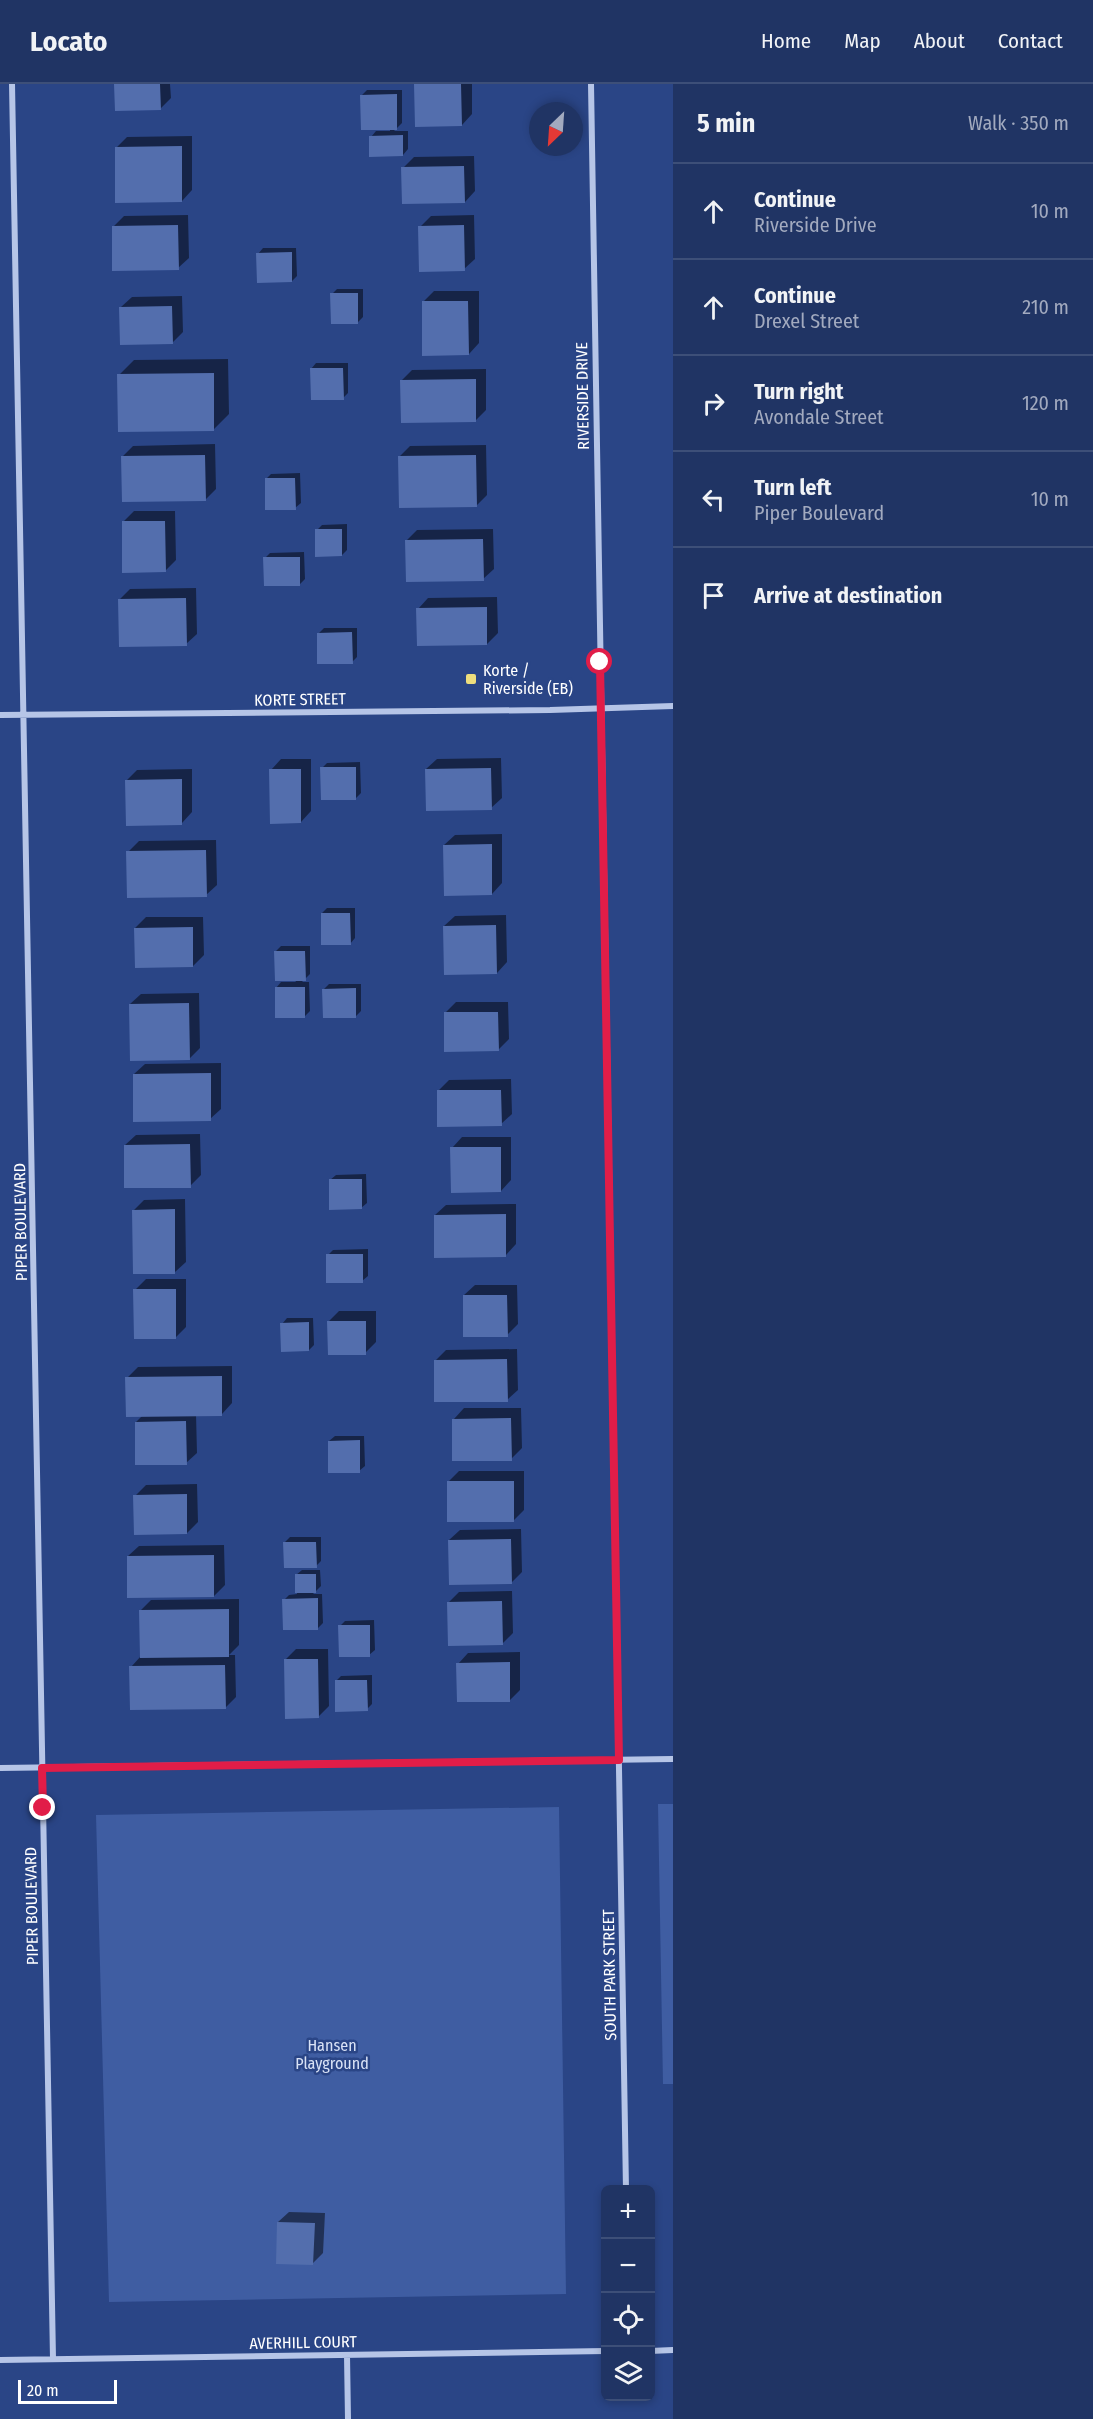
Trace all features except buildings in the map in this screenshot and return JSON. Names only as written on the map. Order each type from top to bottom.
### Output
[{"type":"street","name":"PIPER BOULEVARD","points":[[12,84],[53,2359]]},
{"type":"street","name":"RIVERSIDE DRIVE","points":[[591,84],[619,1760]]},
{"type":"street","name":"KORTE STREET","points":[[0,715],[550,710],[673,706]]},
{"type":"street","points":[[0,1768],[673,1759]]},
{"type":"street","name":"SOUTH PARK STREET","points":[[619,1760],[626,2185]]},
{"type":"street","points":[[655,2351],[673,2350]]},
{"type":"street","name":"AVERHILL COURT","points":[[0,2360],[601,2351]]},
{"type":"street","points":[[346,2355],[348,2419]]},
{"type":"green space","points":[[658,1804],[673,1804],[673,2084],[663,2084]]},
{"type":"green space","name":"Hansen Playground","points":[[559,1807],[566,2294],[109,2302],[96,1815]]},
{"type":"place","name":"Korte / Riverside (EB)","points":[[471,679]]},
{"type":"route","points":[[43,1808],[42,1768],[619,1760],[600,662]]}]
